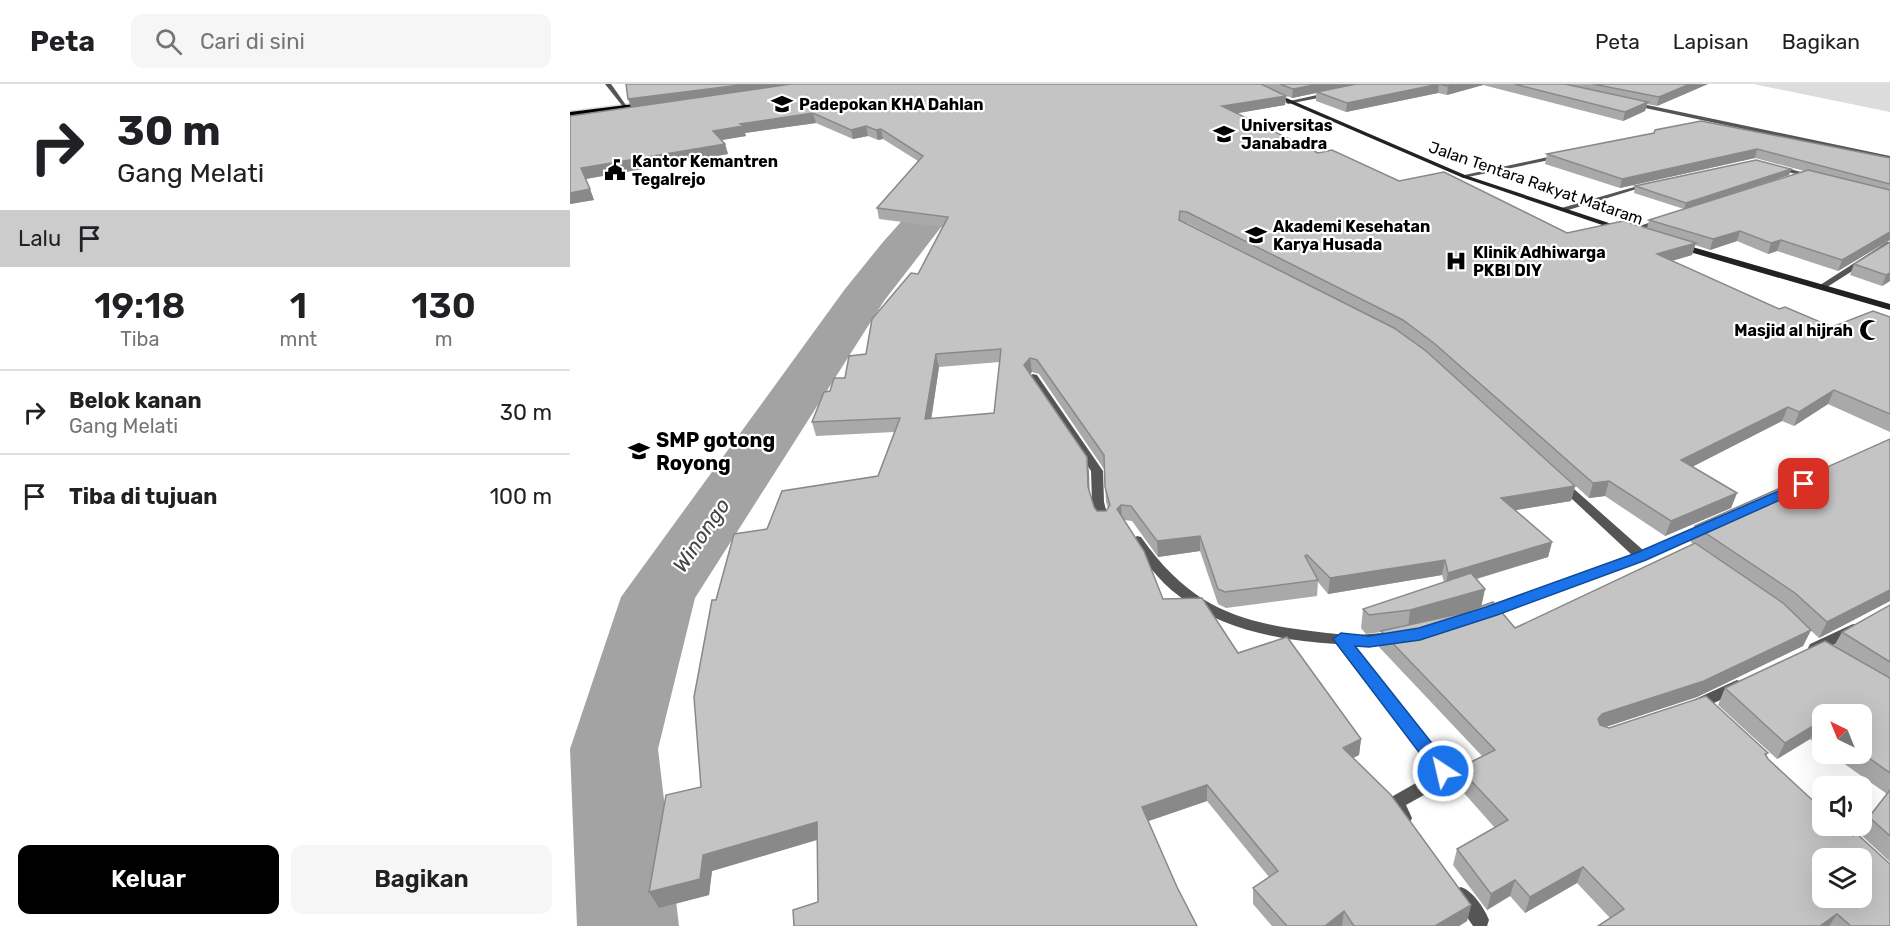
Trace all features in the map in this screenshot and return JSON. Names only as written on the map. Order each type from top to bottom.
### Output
[{"type":"main road","points":[[570,114],[626,107],[660,106],[570,121]]},
{"type":"street","points":[[608,84],[626,107]]},
{"type":"street","name":"Jalan Tentara Rakyat Mataram","points":[[1249,84],[1463,176],[1649,237]]},
{"type":"street","points":[[1288,102],[1338,93]]},
{"type":"street","points":[[1630,104],[1890,158]]},
{"type":"street","points":[[1463,176],[1567,155]]},
{"type":"street","points":[[1770,165],[1826,180]]},
{"type":"street","points":[[1794,179],[1804,175]]},
{"type":"street","points":[[1562,209],[1655,183]]},
{"type":"street","points":[[1629,231],[1675,216]]},
{"type":"street","points":[[1670,243],[1890,308]]},
{"type":"street","points":[[1821,287],[1890,244]]},
{"type":"street","points":[[1034,377],[1097,471],[1098,502],[1103,521]]},
{"type":"street","points":[[1555,477],[1641,556]]},
{"type":"street","points":[[1471,617],[1641,556],[1719,522]]},
{"type":"street","points":[[1126,525],[1146,554],[1178,590],[1200,605],[1256,626],[1302,636],[1369,642],[1410,635]]},
{"type":"street","points":[[1676,540],[1694,553]]},
{"type":"street","points":[[1797,657],[1871,619]]},
{"type":"street","points":[[1803,636],[1835,659]]},
{"type":"street","points":[[1341,639],[1443,771],[1436,780],[1399,801],[1397,808],[1411,827]]},
{"type":"street","points":[[1680,710],[1707,707],[1755,677]]},
{"type":"street","points":[[1452,883],[1480,920]]},
{"type":"shaded area","points":[[1753,84],[1890,84],[1890,112]]},
{"type":"building","points":[[626,84],[748,84],[628,99]]},
{"type":"building","points":[[791,84],[1261,84],[1286,96],[1222,106],[1318,153],[1332,150],[1399,181],[1444,172],[1567,233],[1623,221],[1696,243],[1657,254],[1779,309],[1785,307],[1832,327],[1873,311],[1890,317],[1890,414],[1834,390],[1799,412],[1788,407],[1681,460],[1737,493],[1671,521],[1609,481],[1593,483],[1435,344],[1403,320],[1187,212],[1180,211],[1179,220],[1394,328],[1426,351],[1575,486],[1501,498],[1552,542],[1448,573],[1445,560],[1330,578],[1307,555],[1305,556],[1318,580],[1225,592],[1218,589],[1200,536],[1157,541],[1131,506],[1121,505],[1117,509],[1144,551],[1163,599],[1202,598],[1238,653],[1287,637],[1361,739],[1343,748],[1391,795],[1471,905],[1435,926],[1354,926],[1344,911],[1325,926],[1287,926],[1253,888],[1278,871],[1207,785],[1142,807],[1197,926],[794,926],[793,910],[818,902],[817,822],[703,855],[700,879],[649,892],[666,795],[701,787],[694,697],[712,600],[716,600],[734,534],[767,529],[782,491],[878,476],[900,418],[812,422],[824,392],[830,391],[834,378],[845,378],[849,356],[866,354],[872,319],[911,273],[918,274],[948,217],[877,208],[923,156],[881,129],[876,130],[866,126],[851,130],[813,113],[740,124],[743,126],[713,131],[725,144],[581,168],[590,189],[570,193],[570,116]],"holes":[[[1001,349],[994,413],[925,419],[936,354]],[[1030,358],[1037,360],[1104,455],[1105,487],[1110,505],[1106,511],[1097,511],[1094,507],[1088,487],[1087,457],[1024,365]]]},
{"type":"building","points":[[1280,84],[1319,84],[1293,89]]},
{"type":"building","points":[[1356,84],[1439,84],[1347,103],[1317,92]]},
{"type":"building","points":[[1514,84],[1565,84],[1648,102],[1625,112]]},
{"type":"building","points":[[1593,84],[1690,84],[1659,97]]},
{"type":"building","points":[[1701,121],[1890,158],[1890,184],[1757,149],[1622,179],[1547,154],[1654,133],[1655,130]]},
{"type":"building","points":[[1756,160],[1791,169],[1686,203],[1635,186]]},
{"type":"building","points":[[1808,170],[1890,190],[1890,232],[1842,260],[1781,240],[1771,243],[1740,231],[1713,239],[1649,220]]},
{"type":"building","points":[[1890,242],[1890,273],[1886,275],[1854,264]]},
{"type":"building","points":[[1890,439],[1890,590],[1827,622],[1795,593],[1695,526]]},
{"type":"building","points":[[1695,543],[1783,603],[1811,630],[1704,681],[1602,714],[1598,719],[1600,725],[1609,728],[1706,696],[1768,753],[1765,754],[1768,759],[1812,800],[1812,836],[1859,836],[1890,864],[1890,926],[1851,926],[1837,914],[1820,926],[1598,926],[1624,909],[1583,867],[1530,897],[1515,880],[1491,894],[1457,849],[1508,820],[1459,768],[1495,750],[1381,631],[1463,613],[1493,602],[1515,628]]},
{"type":"building","points":[[1471,573],[1485,589],[1410,610],[1369,615],[1363,609]]},
{"type":"building","points":[[1890,605],[1890,662],[1842,632]]},
{"type":"building","points":[[1825,641],[1890,678],[1890,773],[1872,760],[1872,704],[1812,704],[1812,727],[1785,743],[1725,688]]},
{"type":"building","points":[[1890,790],[1890,836],[1872,820],[1872,813]]},
{"type":"waterway","name":"Winongo","points":[[628,926],[614,749],[658,597],[862,299],[898,251],[989,143],[984,105],[964,84]]},
{"type":"place","name":"Padepokan KHA Dahlan","points":[[782,104]]},
{"type":"place","name":"Universitas Janabadra","points":[[1224,134]]},
{"type":"place","name":"Kantor Kemantren Tegalrejo","points":[[615,170]]},
{"type":"place","name":"Akademi Kesehatan Karya Husada","points":[[1256,235]]},
{"type":"place","name":"Klinik Adhiwarga PKBI DIY","points":[[1456,261]]},
{"type":"place","name":"Masjid al hijrah","points":[[1870,330]]},
{"type":"place","name":"SMP gotong Royong","points":[[639,451]]},
{"type":"route","points":[[1443,771],[1341,639],[1369,642],[1420,634],[1491,611],[1641,556],[1804,484]]}]
